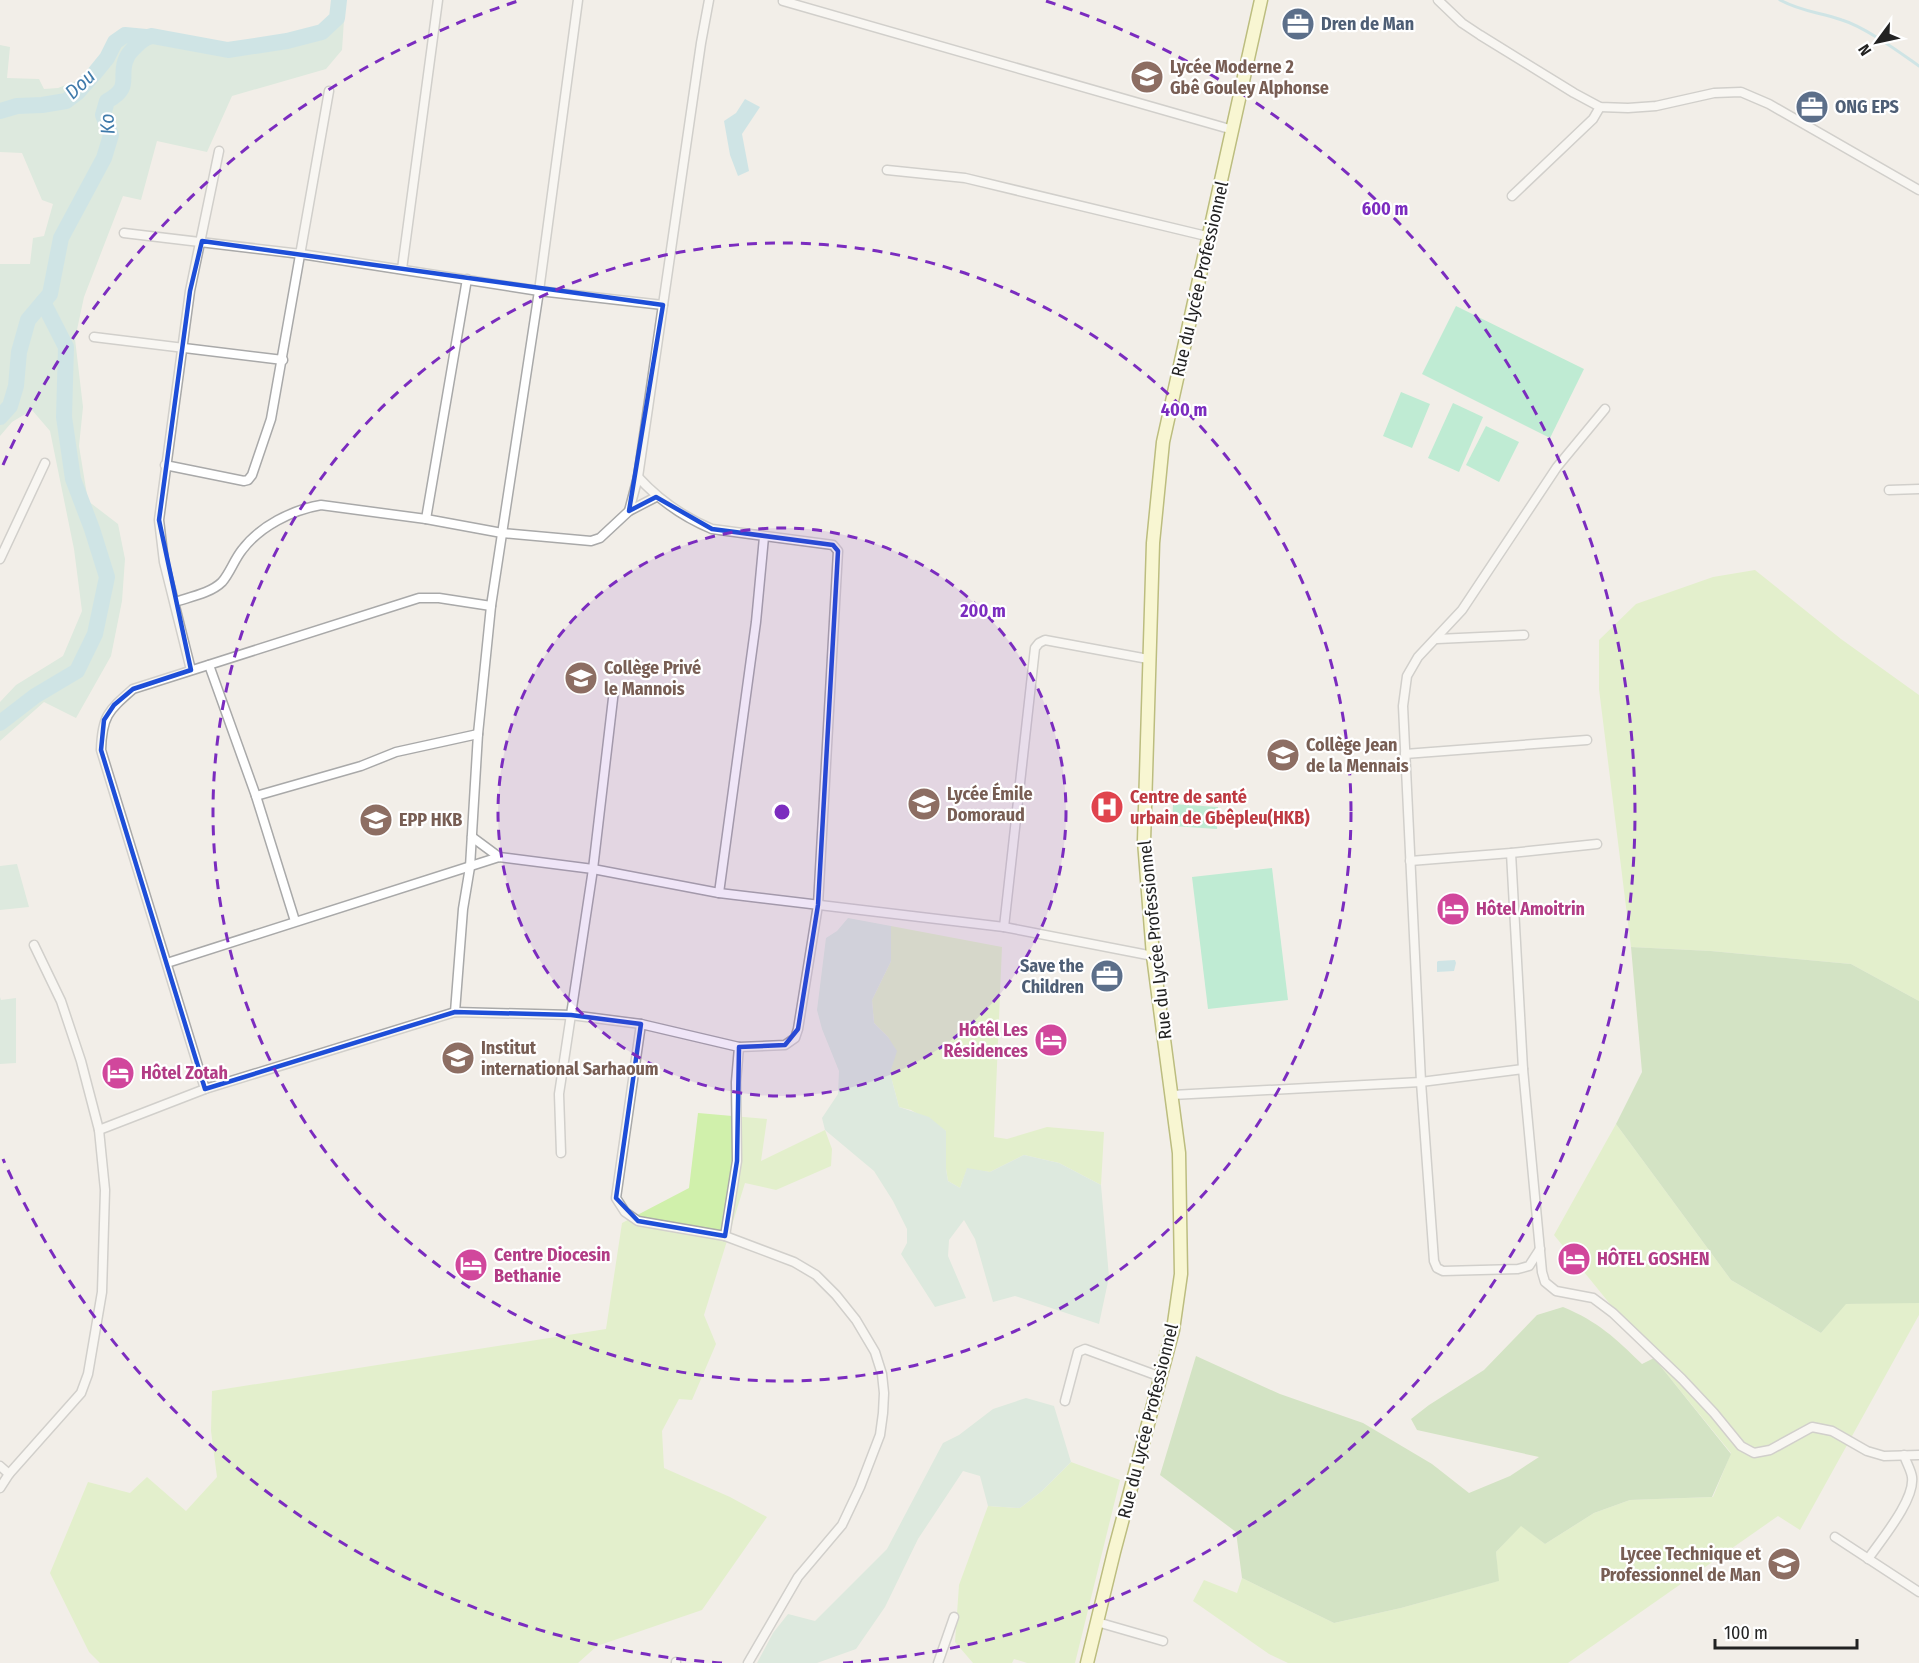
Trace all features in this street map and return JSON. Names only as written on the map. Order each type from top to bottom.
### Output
[{"type":"main road","name":"Rue du Lycée Professionnel","points":[[1087,1663],[1114,1551],[1173,1330],[1181,1274],[1179,1153],[1153,956],[1144,841],[1148,658],[1154,543],[1163,442],[1207,236],[1262,0]]},
{"type":"street","points":[[402,270],[438,0]]},
{"type":"street","points":[[455,1012],[463,909],[470,867],[478,734],[491,606],[539,291],[578,0]]},
{"type":"street","points":[[629,511],[638,477],[708,0]]},
{"type":"street","points":[[1438,0],[1462,23],[1480,35],[1574,93],[1600,106],[1628,108],[1656,106],[1714,93],[1741,92],[1769,104],[1919,190]]},
{"type":"street","points":[[783,1],[1233,130]]},
{"type":"street","points":[[165,465],[244,481],[252,475],[271,419],[283,360],[329,91]]},
{"type":"street","points":[[1512,196],[1593,119],[1600,106]]},
{"type":"street","points":[[191,670],[164,562],[159,520],[190,291],[219,151]]},
{"type":"street","points":[[886,170],[965,178],[1207,236]]},
{"type":"street","points":[[124,233],[301,254],[539,291],[663,305]]},
{"type":"street","points":[[426,519],[467,279]]},
{"type":"street","points":[[94,338],[283,360]]},
{"type":"street","points":[[1540,1249],[1529,1266],[1518,1269],[1443,1271],[1437,1268],[1434,1261],[1420,1082],[1403,706],[1407,676],[1418,657],[1462,610],[1557,467],[1605,409]]},
{"type":"street","points":[[0,559],[45,463]]},
{"type":"street","points":[[99,1130],[205,1089],[455,1012],[571,1016],[641,1024],[739,1047],[785,1045],[795,1038],[818,905],[838,551],[832,545],[712,529],[698,523],[656,496],[638,477]]},
{"type":"street","points":[[1889,490],[1919,489]]},
{"type":"street","points":[[175,602],[211,590],[222,582],[243,549],[261,532],[306,507],[321,505],[426,519],[502,533],[591,542],[600,538],[629,511],[656,496]]},
{"type":"street","points":[[719,893],[756,622],[764,537]]},
{"type":"street","points":[[205,1089],[101,750],[104,720],[114,705],[133,689],[419,598],[439,597],[491,606]]},
{"type":"street","points":[[1437,639],[1524,635]]},
{"type":"street","points":[[1004,927],[1035,648],[1045,640],[1148,658]]},
{"type":"street","points":[[209,665],[256,796],[295,921]]},
{"type":"street","points":[[561,1153],[559,1095],[593,869],[614,690]]},
{"type":"street","points":[[256,796],[361,766],[396,752],[478,734]]},
{"type":"street","points":[[1405,754],[1587,740]]},
{"type":"street","points":[[472,837],[499,857]]},
{"type":"street","points":[[1410,861],[1597,844]]},
{"type":"street","points":[[1511,853],[1523,1069],[1542,1272],[1545,1282],[1556,1291],[1593,1298],[1613,1313],[1682,1379],[1741,1446],[1754,1453],[1770,1450],[1812,1427],[1832,1431],[1867,1451],[1884,1456],[1919,1455]]},
{"type":"street","points":[[167,963],[499,857],[593,869],[719,893],[1004,927],[1153,956]]},
{"type":"street","points":[[0,1488],[9,1474],[81,1393],[88,1374],[102,1292],[105,1190],[99,1130],[81,1062],[61,1001],[34,945]]},
{"type":"street","points":[[641,1024],[616,1198],[624,1212],[638,1221],[725,1236],[794,1262],[816,1275],[856,1320],[875,1352],[882,1374],[884,1393],[880,1435],[860,1487],[842,1525],[798,1577],[748,1663]]},
{"type":"street","points":[[725,1236],[738,1161],[736,1082],[739,1047]]},
{"type":"street","points":[[1172,1095],[1420,1082],[1523,1069]]},
{"type":"street","points":[[1065,1401],[1078,1353],[1085,1349],[1161,1377]]},
{"type":"street","points":[[1868,1559],[1905,1504],[1912,1486],[1912,1475],[1904,1455]]},
{"type":"street","points":[[0,1466],[9,1474]]},
{"type":"street","points":[[1835,1537],[1919,1592]]},
{"type":"street","points":[[938,1663],[954,1617]]},
{"type":"street","points":[[1097,1622],[1163,1641]]},
{"type":"highlighted area","points":[[202,241],[663,305],[629,511],[656,497],[712,529],[833,545],[838,551],[818,905],[798,1029],[785,1045],[739,1047],[737,1161],[725,1236],[638,1221],[616,1198],[641,1024],[571,1015],[455,1012],[205,1089],[101,750],[104,720],[114,705],[133,689],[191,670],[159,520],[190,291]]},
{"type":"green space","points":[[337,18],[344,20],[342,50],[326,69],[232,96],[207,152],[157,141],[141,200],[123,196],[84,297],[75,339],[83,407],[79,446],[88,501],[118,524],[125,559],[122,601],[111,656],[76,718],[44,702],[0,741],[0,702],[16,685],[63,656],[82,611],[74,549],[50,431],[32,410],[12,422],[0,436],[0,264],[30,264],[33,238],[44,236],[53,204],[42,200],[22,153],[0,152],[0,45],[10,47],[7,78],[39,79],[44,89],[58,88],[94,74],[107,58],[115,42],[125,35],[152,36],[228,50],[287,41],[322,32]]},
{"type":"green space","points":[[1456,306],[1584,369],[1550,438],[1422,374]]},
{"type":"green space","points":[[1401,392],[1430,404],[1412,448],[1383,436]]},
{"type":"green space","points":[[1453,403],[1483,417],[1459,472],[1428,458]]},
{"type":"green space","points":[[1486,426],[1519,442],[1499,482],[1466,465]]},
{"type":"green space","points":[[1755,570],[1841,639],[1919,695],[1919,1001],[1851,964],[1711,951],[1631,947],[1599,689],[1599,640],[1636,604],[1713,577]]},
{"type":"green space","points":[[1173,804],[1218,807],[1217,829],[1172,826]]},
{"type":"green space","points":[[17,864],[29,907],[0,910],[0,866]]},
{"type":"green space","points":[[1272,868],[1288,1000],[1208,1009],[1192,877]]},
{"type":"green space","points":[[848,918],[891,926],[891,961],[872,1000],[874,1023],[888,1037],[897,1051],[890,1073],[899,1107],[929,1117],[946,1131],[948,1181],[960,1188],[967,1168],[990,1172],[1024,1155],[1059,1163],[1101,1185],[1109,1277],[1099,1324],[1015,1296],[993,1302],[975,1239],[964,1220],[949,1240],[948,1256],[966,1298],[935,1307],[901,1254],[907,1243],[907,1229],[893,1201],[874,1171],[825,1130],[822,1118],[838,1094],[839,1071],[817,1010],[826,938],[837,931]]},
{"type":"green space","points":[[891,926],[1002,947],[994,1137],[1007,1139],[1047,1127],[1104,1132],[1101,1185],[1059,1163],[1024,1155],[990,1172],[967,1169],[960,1188],[948,1181],[946,1131],[911,1110],[899,1107],[890,1073],[896,1051],[888,1037],[874,1023],[872,1000],[891,961]]},
{"type":"green space","points":[[1631,947],[1711,951],[1851,964],[1919,1001],[1919,1303],[1846,1304],[1821,1333],[1731,1280],[1616,1124],[1642,1072]]},
{"type":"green space","points":[[0,997],[1,1000],[16,998],[16,1063],[0,1064]]},
{"type":"green space","points":[[698,1113],[767,1119],[761,1161],[825,1130],[832,1149],[831,1166],[776,1190],[745,1183],[704,1315],[716,1344],[692,1400],[679,1399],[662,1431],[664,1468],[730,1497],[767,1517],[702,1610],[597,1646],[578,1663],[100,1663],[89,1652],[50,1573],[88,1482],[130,1493],[147,1477],[186,1511],[217,1477],[211,1431],[212,1391],[606,1329],[622,1223],[689,1188]]},
{"type":"green space","points":[[1616,1124],[1731,1280],[1821,1333],[1845,1304],[1919,1301],[1919,1315],[1800,1530],[1778,1516],[1568,1663],[1288,1663],[1269,1654],[1193,1601],[1204,1580],[1237,1593],[1242,1578],[1334,1623],[1401,1608],[1498,1581],[1496,1552],[1521,1525],[1545,1544],[1594,1513],[1630,1500],[1713,1497],[1731,1453],[1554,1235]]},
{"type":"green space","points":[[1563,1307],[1606,1331],[1642,1364],[1654,1358],[1731,1454],[1712,1497],[1630,1500],[1594,1513],[1545,1544],[1521,1526],[1496,1552],[1499,1581],[1401,1608],[1334,1623],[1242,1578],[1236,1532],[1160,1475],[1196,1356],[1280,1394],[1363,1423],[1432,1464],[1469,1493],[1510,1476],[1539,1457],[1417,1430],[1411,1419],[1484,1370],[1537,1315]]},
{"type":"green space","points":[[1026,1398],[1054,1406],[1071,1462],[1042,1491],[1020,1508],[988,1506],[980,1476],[963,1471],[918,1539],[885,1607],[856,1649],[817,1663],[757,1663],[773,1633],[788,1614],[815,1621],[887,1549],[943,1443],[959,1435],[993,1409]]},
{"type":"green space","points":[[1071,1462],[1120,1480],[1075,1663],[1027,1663],[1014,1659],[1012,1663],[973,1663],[955,1642],[959,1585],[988,1506],[1020,1508],[1042,1491]]},
{"type":"water","points":[[745,99],[760,107],[742,134],[749,171],[738,176],[730,155],[724,121],[736,113]]},
{"type":"water","points":[[1455,960],[1454,971],[1437,972],[1438,961]]},
{"type":"waterway","name":"Ko","points":[[0,417],[10,406],[16,386],[19,352],[28,320],[50,294],[61,238],[104,158],[111,135],[103,115],[107,101],[115,96],[123,86],[124,64],[131,51],[144,39],[152,36],[228,50],[287,41],[322,32],[337,18],[339,0]]},
{"type":"waterway","points":[[1780,0],[1851,23],[1882,40],[1919,66]]},
{"type":"waterway","name":"Dou","points":[[0,111],[17,106],[66,101],[78,92],[94,74],[107,58],[115,42],[125,35],[146,37]]},
{"type":"waterway","points":[[0,723],[35,696],[77,671],[95,634],[107,577],[73,479],[64,417],[66,347],[43,302]]},
{"type":"place","name":"Dren de Man","points":[[1298,24]]},
{"type":"place","name":"Lycée Moderne 2 Gbê Gouley Alphonse","points":[[1147,77]]},
{"type":"place","name":"ONG EPS","points":[[1812,107]]},
{"type":"place","name":"Collège Privé le Mannois","points":[[581,678]]},
{"type":"place","name":"Collège Jean de la Mennais","points":[[1283,755]]},
{"type":"place","name":"Lycée Émile Domoraud","points":[[924,804]]},
{"type":"place","name":"Centre de santé urbain de Gbêpleu(HKB)","points":[[1107,807]]},
{"type":"place","name":"EPP HKB","points":[[376,820]]},
{"type":"place","name":"Hôtel Amoitrin","points":[[1453,909]]},
{"type":"place","name":"Save the Children","points":[[1107,976]]},
{"type":"place","name":"Hotêl Les Résidences","points":[[1051,1040]]},
{"type":"place","name":"Institut international Sarhaoum","points":[[458,1058]]},
{"type":"place","name":"Hôtel Zotah","points":[[118,1073]]},
{"type":"place","name":"HÔTEL GOSHEN","points":[[1574,1259]]},
{"type":"place","name":"Centre Diocesin Bethanie","points":[[471,1265]]},
{"type":"place","name":"Lycee Technique et Professionnel de Man","points":[[1784,1564]]}]
